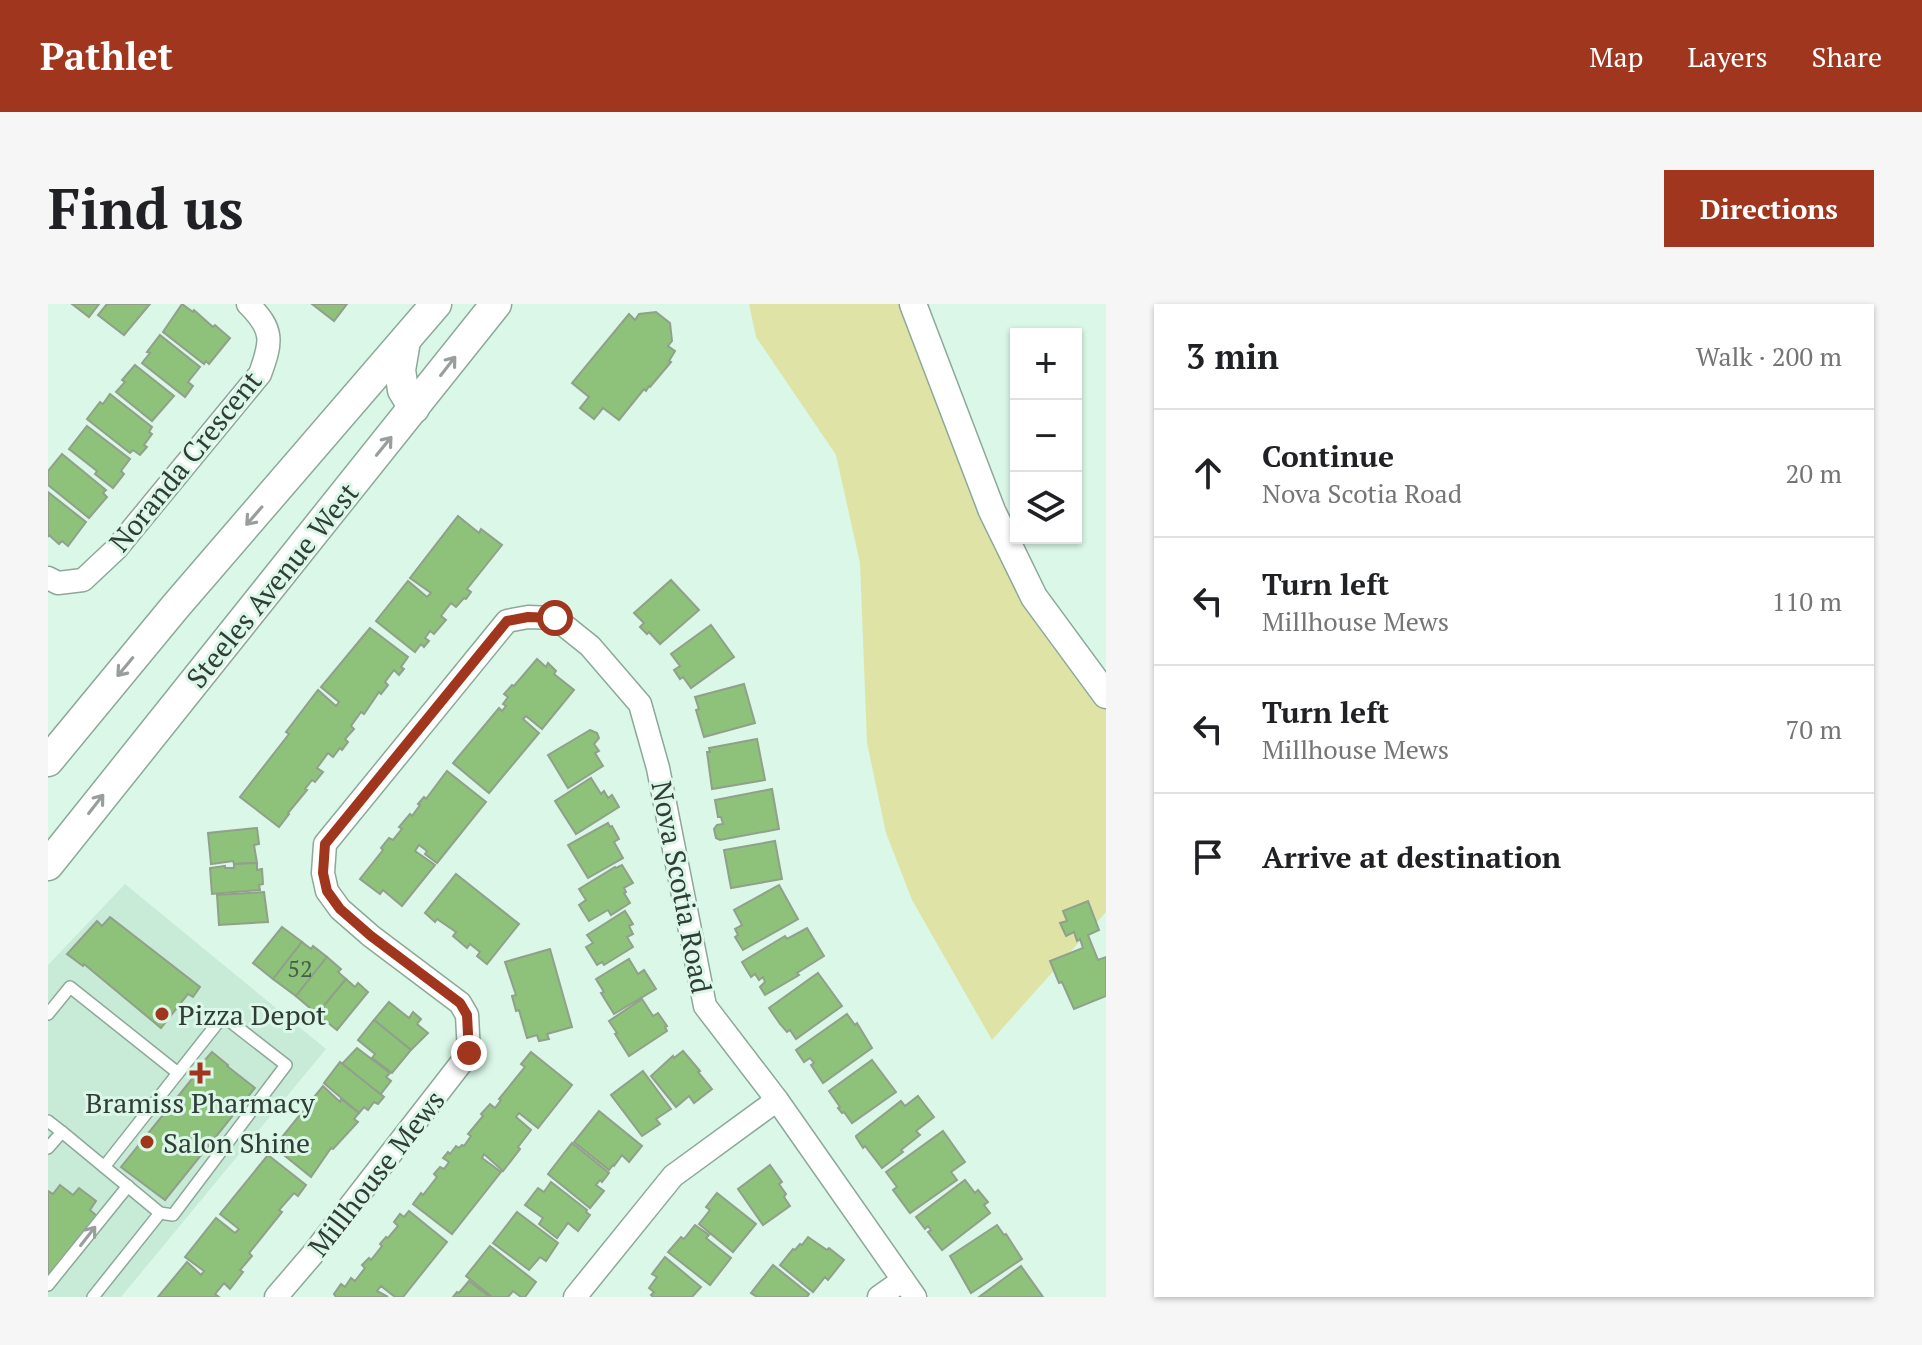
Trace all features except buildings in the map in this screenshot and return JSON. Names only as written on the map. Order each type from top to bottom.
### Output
[{"type":"main road","name":"Steeles Avenue West","points":[[48,761],[175,607],[436,304]]},
{"type":"main road","name":"Steeles Avenue West","points":[[48,865],[496,304]]},
{"type":"main road","points":[[405,341],[400,370],[403,390],[414,408]]},
{"type":"street","name":"Noranda Crescent","points":[[48,578],[58,583],[83,580],[116,549],[260,374],[269,335],[263,320],[248,304]]},
{"type":"street","points":[[913,304],[992,511],[1034,597],[1106,695]]},
{"type":"street","name":"Nova Scotia Road","points":[[528,617],[555,618],[590,646],[640,704],[658,768],[705,1006],[777,1100],[909,1288]]},
{"type":"street","name":"Millhouse Mews","points":[[276,1297],[469,1053],[467,1015],[460,1003],[371,936],[340,909],[327,891],[323,873],[325,844],[507,621],[528,617]]},
{"type":"street","points":[[575,1297],[673,1176],[777,1100]]},
{"type":"street","points":[[879,1297],[909,1288]]},
{"type":"lane","points":[[48,1014],[70,987],[178,1073]]},
{"type":"lane","points":[[48,1121],[104,1167],[128,1186],[160,1213],[173,1215],[286,1065],[223,1016],[104,1167]]},
{"type":"lane","points":[[48,1148],[62,1132]]},
{"type":"lane","points":[[48,1285],[128,1186]]},
{"type":"lane","points":[[93,1297],[160,1213]]},
{"type":"shaded area","points":[[125,884],[326,1049],[121,1297],[48,1297],[48,965]]},
{"type":"green space","points":[[749,304],[911,304],[979,506],[1106,702],[1106,912],[992,1040],[912,900],[886,833],[867,743],[860,563],[836,455],[756,337]]},
{"type":"place","name":"Pizza Depot","points":[[162,1014]]},
{"type":"place","name":"Bramiss Pharmacy","points":[[200,1073]]},
{"type":"place","name":"Salon Shine","points":[[147,1142]]},
{"type":"route","points":[[469,1053],[467,1015],[460,1003],[371,936],[340,909],[327,891],[323,873],[325,844],[507,621],[528,617],[555,618]]}]
